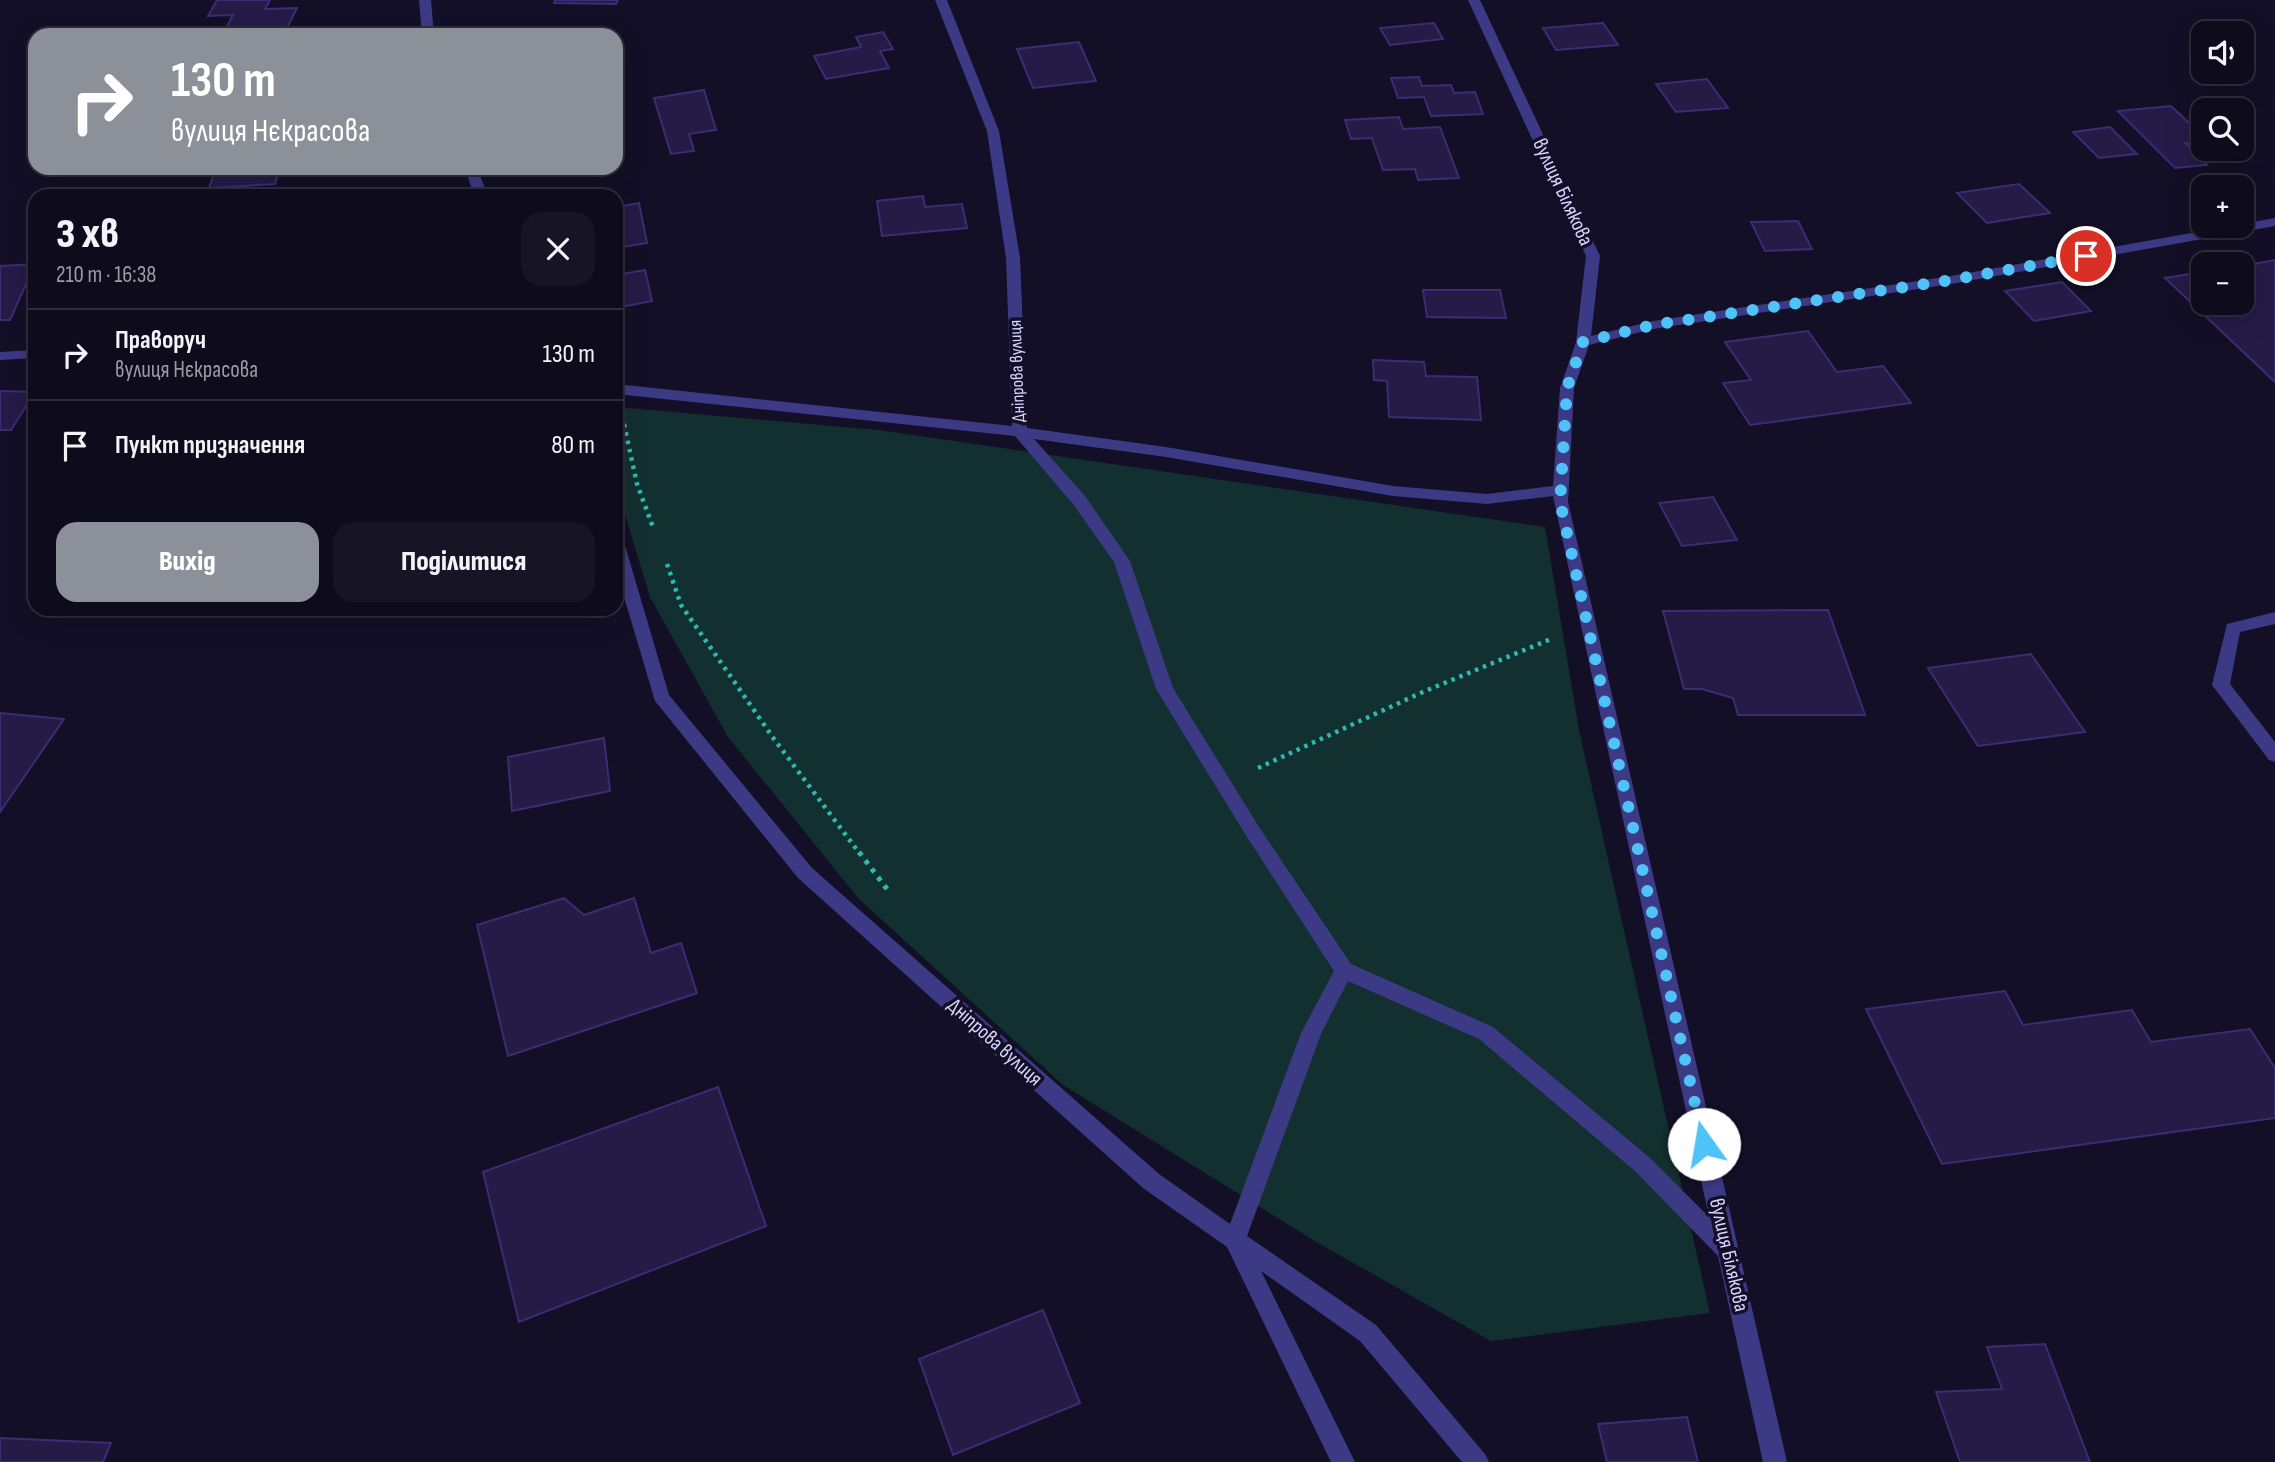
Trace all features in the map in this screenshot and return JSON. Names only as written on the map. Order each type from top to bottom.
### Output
[{"type":"street","points":[[425,0],[427,28]]},
{"type":"street","name":"Дніпрова вулиця","points":[[623,390],[1020,432],[1013,258],[993,131],[941,0]]},
{"type":"street","name":"вулиця Білякова","points":[[1474,0],[1593,256],[1583,342],[1567,388],[1560,502],[1775,1462]]},
{"type":"street","points":[[1583,342],[1653,325],[1951,280],[2275,222]]},
{"type":"street","points":[[0,356],[28,354]]},
{"type":"street","points":[[1020,432],[1166,452],[1393,491],[1487,499],[1561,490]]},
{"type":"street","points":[[1020,432],[1079,500],[1122,561],[1165,689],[1344,970],[1486,1033],[1642,1164],[1728,1251]]},
{"type":"street","name":"Дніпрова вулиця","points":[[623,566],[661,697],[805,873],[1151,1181],[1368,1333],[1477,1462]]},
{"type":"street","points":[[2275,618],[2233,628],[2221,685],[2275,755]]},
{"type":"street","points":[[1343,1462],[1235,1240],[1311,1033],[1344,970]]},
{"type":"path","points":[[623,421],[637,484],[655,532]]},
{"type":"path","points":[[664,557],[681,606],[774,739],[894,898]]},
{"type":"path","points":[[1224,784],[1425,691],[1588,624]]},
{"type":"green space","points":[[623,408],[878,430],[1545,527],[1579,730],[1710,1313],[1491,1341],[1313,1240],[1063,1085],[859,899],[728,737],[650,597],[623,508]]},
{"type":"building","points":[[217,0],[270,0],[265,9],[297,8],[287,28],[226,28],[233,15],[208,16]]},
{"type":"building","points":[[555,0],[618,0],[616,4],[554,3]]},
{"type":"building","points":[[1434,23],[1443,39],[1390,45],[1380,28]]},
{"type":"building","points":[[1603,23],[1618,45],[1556,50],[1543,28]]},
{"type":"building","points":[[883,32],[893,49],[880,51],[889,68],[826,79],[814,56],[861,47],[856,37]]},
{"type":"building","points":[[1079,42],[1096,81],[1033,88],[1017,49]]},
{"type":"building","points":[[1419,77],[1422,86],[1451,85],[1454,93],[1475,92],[1483,114],[1431,116],[1424,97],[1398,98],[1391,78]]},
{"type":"building","points":[[1707,79],[1728,108],[1676,112],[1656,84]]},
{"type":"building","points":[[704,90],[716,130],[689,134],[694,151],[671,154],[654,98]]},
{"type":"building","points":[[2171,106],[2191,125],[2191,143],[2185,143],[2191,149],[2191,161],[2203,161],[2207,165],[2175,168],[2118,111]]},
{"type":"building","points":[[1399,117],[1403,129],[1440,127],[1459,178],[1418,180],[1415,169],[1383,170],[1372,138],[1351,139],[1345,120]]},
{"type":"building","points":[[2110,127],[2137,154],[2099,158],[2073,132]]},
{"type":"building","points":[[214,175],[278,175],[275,184],[209,188]]},
{"type":"building","points":[[2019,184],[2050,213],[1987,223],[1957,193]]},
{"type":"building","points":[[923,196],[925,207],[962,204],[967,228],[882,236],[877,201]]},
{"type":"building","points":[[639,203],[647,243],[623,247],[623,206]]},
{"type":"building","points":[[1798,221],[1812,249],[1765,251],[1751,222]]},
{"type":"building","points":[[2275,260],[2275,382],[2204,315],[2254,315],[2254,264]]},
{"type":"building","points":[[28,264],[28,280],[10,320],[0,320],[0,266]]},
{"type":"building","points":[[645,270],[652,301],[623,307],[623,274]]},
{"type":"building","points":[[2191,274],[2191,303],[2165,278]]},
{"type":"building","points":[[2062,282],[2091,311],[2034,321],[2005,291]]},
{"type":"building","points":[[1423,290],[1500,290],[1506,318],[1427,317]]},
{"type":"building","points":[[1808,331],[1837,372],[1883,366],[1911,403],[1750,425],[1723,383],[1751,380],[1725,342]]},
{"type":"building","points":[[1373,360],[1424,362],[1426,376],[1477,377],[1481,420],[1389,417],[1387,381],[1374,380]]},
{"type":"building","points":[[0,391],[28,392],[28,403],[11,430],[0,430]]},
{"type":"building","points":[[1713,497],[1737,540],[1682,546],[1659,503]]},
{"type":"building","points":[[1828,610],[1865,715],[1738,715],[1733,698],[1702,689],[1684,689],[1663,611]]},
{"type":"building","points":[[2031,654],[2085,732],[1978,746],[1928,668]]},
{"type":"building","points":[[0,713],[64,719],[0,812]]},
{"type":"building","points":[[604,738],[610,791],[512,811],[508,757]]},
{"type":"building","points":[[564,898],[584,915],[634,898],[651,953],[681,943],[697,993],[508,1056],[477,925]]},
{"type":"building","points":[[2005,991],[2023,1025],[2132,1010],[2151,1042],[2250,1029],[2275,1068],[2275,1118],[1942,1164],[1866,1009]]},
{"type":"building","points":[[718,1087],[766,1226],[519,1322],[483,1172]]},
{"type":"building","points":[[1043,1310],[1080,1403],[953,1455],[919,1359]]},
{"type":"building","points":[[2045,1344],[2090,1462],[1960,1462],[1936,1392],[2002,1389],[1987,1347]]},
{"type":"building","points":[[1687,1417],[1698,1462],[1607,1462],[1598,1424]]},
{"type":"building","points":[[0,1438],[111,1443],[103,1462],[0,1462]]},
{"type":"route","points":[[1704,1144],[1560,502],[1567,388],[1583,342],[1653,325],[1951,280],[2086,256]]}]
